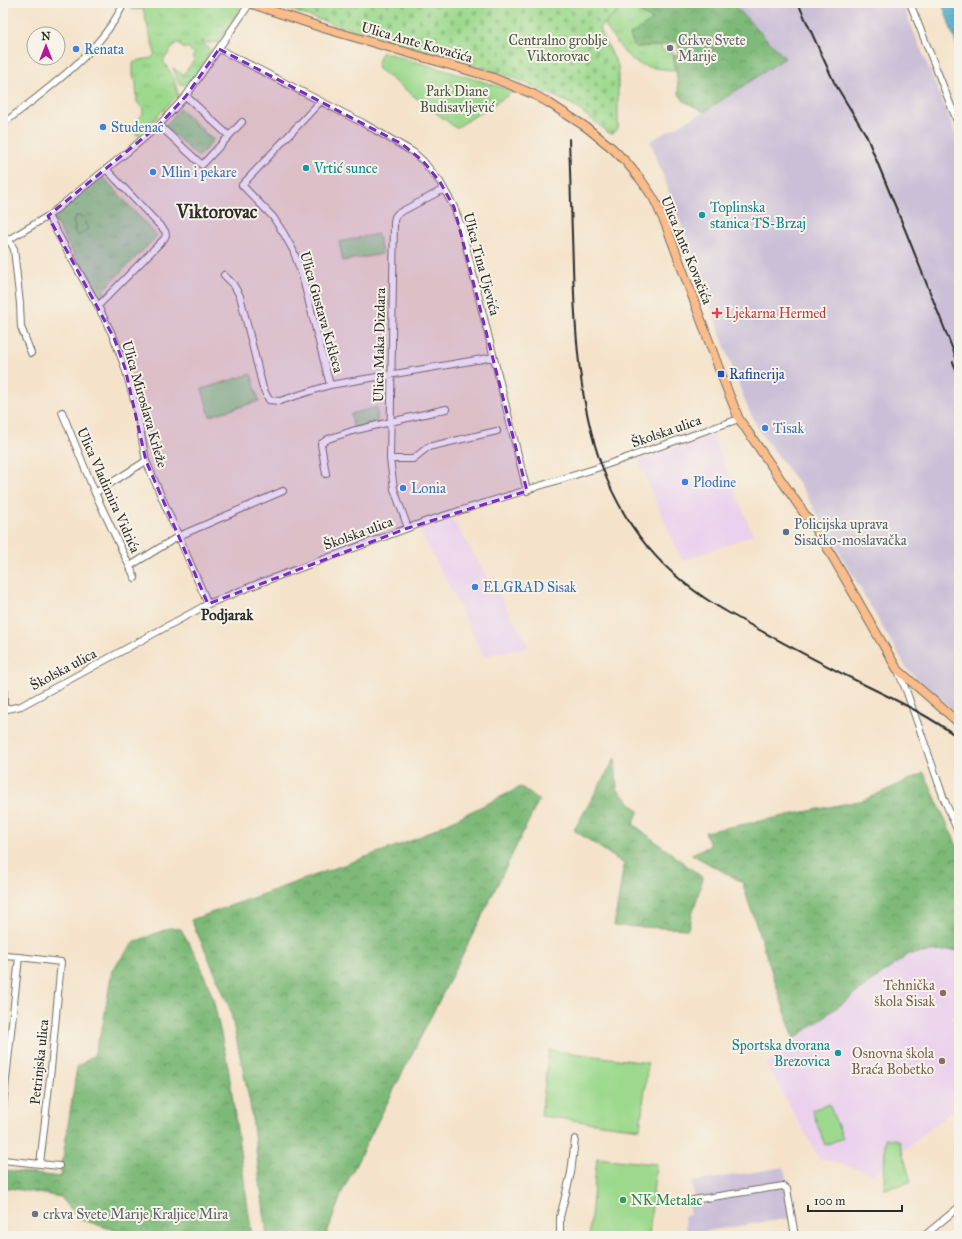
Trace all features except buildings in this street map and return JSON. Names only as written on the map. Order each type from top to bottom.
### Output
[{"type":"main road","name":"Ulica Ante Kovačića","points":[[250,3],[323,28],[491,77],[515,86],[549,103],[586,127],[612,148],[627,163],[654,199],[660,212],[681,263],[734,409],[739,419],[824,542],[897,669],[959,723]]},
{"type":"main road","points":[[3,669],[3,704]]},
{"type":"street","points":[[3,124],[82,58],[102,36],[120,12],[124,3]]},
{"type":"street","points":[[31,353],[21,328],[14,249],[6,242],[48,216],[159,125],[186,96],[250,3]]},
{"type":"street","points":[[910,3],[959,126]]},
{"type":"street","name":"Ulica Tina Ujevića","points":[[219,49],[363,123],[413,152],[423,161],[440,182],[454,207],[461,226],[527,491]]},
{"type":"street","points":[[186,96],[229,136]]},
{"type":"street","name":"Ulica Gustava Krkleca","points":[[320,102],[242,185],[273,217],[293,250],[302,275],[330,385]]},
{"type":"street","points":[[159,125],[202,165],[242,122]]},
{"type":"street","points":[[98,306],[164,239],[166,235],[165,231],[106,169]]},
{"type":"street","name":"Ulica Maka Dizdara","points":[[408,528],[394,489],[390,459],[395,217],[444,189]]},
{"type":"street","name":"Ulica Miroslava Krleže","points":[[48,216],[114,338],[126,368],[136,407],[146,461],[208,604]]},
{"type":"street","points":[[224,275],[233,284],[240,296],[264,388],[269,400],[280,401],[330,385],[494,357]]},
{"type":"street","points":[[326,474],[321,444],[328,439],[352,431],[446,408]]},
{"type":"street","name":"Ulica Vladimira Vidrića","points":[[62,412],[96,493],[135,578]]},
{"type":"street","name":"Školska ulica","points":[[3,710],[21,706],[208,604],[294,570],[464,508],[527,491],[739,419]]},
{"type":"street","points":[[390,459],[412,460],[428,447],[497,431]]},
{"type":"street","points":[[96,493],[146,461]]},
{"type":"street","points":[[130,566],[179,536],[283,491]]},
{"type":"street","points":[[897,669],[906,690],[944,799],[959,834]]},
{"type":"street","points":[[3,956],[19,957],[3,1108]]},
{"type":"street","name":"Petrinjska ulica","points":[[19,957],[61,962],[40,1164]]},
{"type":"street","points":[[560,1236],[560,1217],[569,1181],[575,1139]]},
{"type":"street","points":[[3,1160],[59,1166]]},
{"type":"street","points":[[693,1200],[783,1186],[787,1189],[796,1236]]},
{"type":"street","points":[[924,1236],[959,1207]]},
{"type":"highlighted area","points":[[219,49],[402,144],[423,161],[440,182],[454,207],[527,491],[408,528],[208,604],[146,461],[125,368],[114,338],[48,216],[159,125],[186,96]]},
{"type":"shaded area","points":[[732,3],[902,3],[959,142],[959,716],[907,669],[802,488],[762,435],[749,411],[650,141],[704,112],[785,58]]},
{"type":"shaded area","points":[[712,435],[753,535],[682,561],[638,460]]},
{"type":"shaded area","points":[[452,518],[530,647],[483,656],[450,587],[419,529]]},
{"type":"shaded area","points":[[959,949],[959,1013],[951,1017],[959,1025],[959,1105],[874,1174],[819,1158],[766,1064],[905,950]]},
{"type":"shaded area","points":[[784,1167],[792,1218],[687,1234],[684,1216],[690,1215],[687,1198],[694,1197],[692,1182]]},
{"type":"green space","points":[[129,3],[234,3],[240,6],[237,14],[218,42],[208,43],[200,41],[210,49],[209,53],[195,75],[183,85],[179,83],[173,68],[183,75],[195,59],[192,57],[195,54],[187,47],[185,49],[180,46],[181,43],[176,43],[163,61],[174,78],[178,95],[138,136],[129,128],[143,114],[143,109],[137,102],[136,82],[133,76],[133,63],[152,58],[155,54],[143,9],[132,10]]},
{"type":"green space","name":"Centralno groblje Viktorovac","points":[[270,3],[626,3],[627,4],[599,28],[618,66],[618,128],[612,134],[573,105],[510,76],[320,20]]},
{"type":"green space","points":[[626,3],[732,3],[785,58],[704,112],[684,101],[679,94],[674,55],[679,55],[678,42],[669,42],[669,45],[635,47],[630,35],[653,20]]},
{"type":"green space","points":[[627,4],[653,20],[630,35],[635,47],[661,46],[662,51],[670,50],[670,53],[673,53],[675,70],[643,65],[633,60],[621,49],[604,24]]},
{"type":"green space","name":"Park Diane Budisavljević","points":[[383,52],[513,92],[456,128],[377,68],[380,56]]},
{"type":"green space","points":[[180,109],[213,140],[198,157],[165,126]]},
{"type":"green space","points":[[102,176],[157,236],[103,290],[106,294],[102,298],[99,298],[54,219],[54,214]]},
{"type":"green space","points":[[76,216],[83,217],[86,221],[85,224],[88,227],[87,230],[81,235],[77,235],[74,231],[75,227],[73,222]]},
{"type":"green space","points":[[378,234],[382,254],[343,261],[339,242]]},
{"type":"green space","points":[[251,374],[259,401],[210,416],[202,389]]},
{"type":"green space","points":[[377,407],[377,422],[353,428],[351,414]]},
{"type":"green space","points":[[615,758],[617,789],[639,811],[633,824],[703,878],[688,929],[614,926],[624,864],[574,830]]},
{"type":"green space","points":[[924,773],[959,850],[959,952],[954,950],[909,954],[794,1039],[742,882],[691,854],[710,846],[705,832],[864,800]]},
{"type":"green space","points":[[521,787],[539,800],[343,1190],[326,1236],[267,1236],[250,1103],[230,1009],[191,920],[413,840]]},
{"type":"green space","points":[[169,928],[181,929],[199,961],[213,998],[228,1066],[252,1236],[133,1236],[79,1219],[61,1197],[3,1187],[3,1170],[60,1177],[77,1067],[94,1055],[103,1024],[112,970],[134,942]]},
{"type":"green space","points":[[549,1050],[648,1063],[640,1129],[541,1116]]},
{"type":"green space","points":[[829,1104],[843,1138],[825,1145],[812,1110]]},
{"type":"green space","points":[[885,1138],[899,1140],[911,1182],[884,1189]]},
{"type":"green space","name":"NK Metalac","points":[[597,1158],[656,1164],[649,1236],[589,1236]]},
{"type":"water","points":[[942,3],[959,3],[959,52]]},
{"type":"railway","points":[[798,3],[834,82],[866,135],[959,365]]},
{"type":"railway","points":[[569,139],[575,319],[580,369],[588,418],[601,464],[620,507],[647,547],[683,582],[729,613],[781,642],[915,710],[959,738]]},
{"type":"railway","points":[[953,362],[959,376]]},
{"type":"place","name":"Crkve Svete Marije","points":[[670,48]]},
{"type":"place","name":"Renata","points":[[76,49]]},
{"type":"place","name":"Studenac","points":[[103,127]]},
{"type":"place","name":"Vrtić sunce","points":[[306,168]]},
{"type":"place","name":"Mlin i pekare","points":[[153,172]]},
{"type":"place","name":"Toplinska stanica TS-Brzaj","points":[[702,215]]},
{"type":"place","name":"Ljekarna Hermed","points":[[717,313]]},
{"type":"place","name":"Rafinerija","points":[[721,374]]},
{"type":"place","name":"Tisak","points":[[765,428]]},
{"type":"place","name":"Plodine","points":[[685,482]]},
{"type":"place","name":"Lonia","points":[[403,488]]},
{"type":"place","name":"Policijska uprava Sisačko-moslavačka","points":[[786,532]]},
{"type":"place","name":"ELGRAD Sisak","points":[[475,587]]},
{"type":"place","name":"Tehnička škola Sisak","points":[[943,993]]},
{"type":"place","name":"Sportska dvorana Brezovica","points":[[838,1053]]},
{"type":"place","name":"Osnovna škola Braća Bobetko","points":[[942,1061]]},
{"type":"place","name":"NK Metalac","points":[[623,1200]]},
{"type":"place","name":"crkva Svete Marije Kraljice Mira","points":[[35,1214]]},
{"type":"district","name":"Viktorovac","points":[[217,212]]},
{"type":"district","name":"Podjarak","points":[[227,615]]}]
